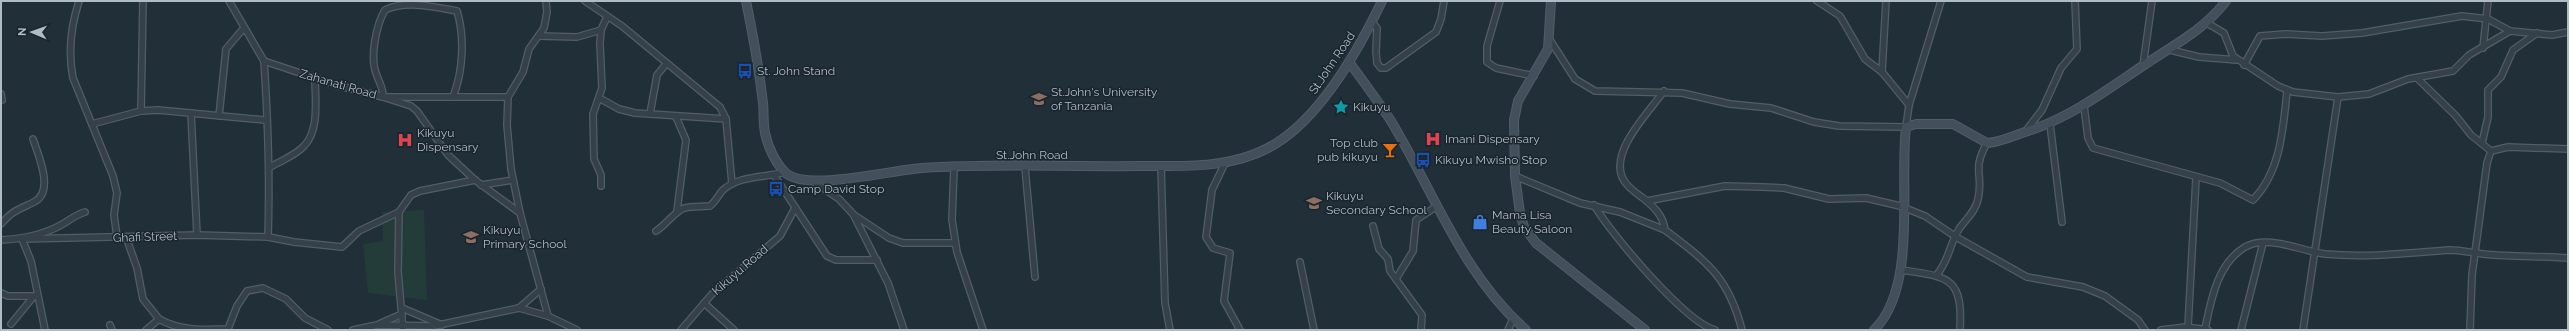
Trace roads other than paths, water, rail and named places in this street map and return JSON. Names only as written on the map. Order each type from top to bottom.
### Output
[{"type":"street","points":[[79,1],[72,26],[70,62],[73,78],[113,176],[117,193],[114,215],[117,237]]},
{"type":"street","points":[[141,111],[143,1]]},
{"type":"street","points":[[229,1],[243,29],[264,61],[265,120],[270,167],[268,237]]},
{"type":"street","points":[[546,1],[546,20],[539,36],[529,49],[523,72],[508,97],[507,125],[513,180],[520,213],[548,316]]},
{"type":"street","points":[[585,1],[622,26],[720,107],[726,120],[732,184]]},
{"type":"street","points":[[656,231],[665,225],[677,211],[685,208],[710,206],[722,191],[732,184],[746,179],[774,176],[785,172],[775,158],[765,133],[764,104],[746,1]]},
{"type":"street","name":"St.John Road","points":[[785,172],[801,180],[814,182],[923,168],[1161,166],[1225,163],[1269,148],[1314,112],[1349,62],[1382,1]]},
{"type":"street","points":[[1372,22],[1377,28],[1377,63],[1381,68],[1386,68],[1436,32],[1441,19],[1444,1]]},
{"type":"street","points":[[1500,1],[1487,46],[1487,62],[1496,68],[1534,76]]},
{"type":"street","points":[[1551,1],[1550,40],[1534,76],[1515,111],[1515,176],[1520,213],[1524,227],[1536,243],[1645,330]]},
{"type":"street","points":[[1817,1],[1840,16],[1865,59],[1882,72],[1909,105]]},
{"type":"street","points":[[1882,72],[1886,1]]},
{"type":"street","points":[[1874,330],[1888,312],[1901,270],[1906,127],[1909,105],[1942,1]]},
{"type":"street","points":[[2025,132],[2042,110],[2061,68],[2077,49],[2075,1]]},
{"type":"street","points":[[2143,66],[2152,1]]},
{"type":"street","points":[[1550,40],[1568,70],[1583,86],[1595,91],[1664,92],[1735,105],[1771,108],[1814,122],[1839,126],[1906,127],[1916,124],[1952,124],[1987,143],[2050,124],[2084,106],[2143,66],[2170,50],[2207,23],[2226,1]]},
{"type":"street","points":[[2483,48],[2488,1]]},
{"type":"street","points":[[453,97],[461,72],[460,21],[457,11],[416,6],[391,7],[385,10],[381,16],[375,36],[376,73],[383,86],[383,96],[411,106],[417,111],[439,146],[475,180],[520,213]]},
{"type":"street","points":[[2244,65],[2260,36],[2285,34],[2322,36],[2403,27],[2417,22],[2462,16],[2485,18],[2510,31],[2552,35],[2568,32]]},
{"type":"street","points":[[601,186],[601,175],[594,159],[593,114],[602,88],[601,30],[607,17]]},
{"type":"street","points":[[2207,23],[2224,33],[2231,52],[2237,60],[2287,91],[2338,97],[2369,94],[2417,78],[2453,71],[2469,55],[2510,31]]},
{"type":"street","points":[[219,116],[226,49],[243,29]]},
{"type":"street","points":[[539,36],[577,37],[601,30]]},
{"type":"street","points":[[2482,143],[2488,117],[2488,90],[2501,77],[2513,50],[2537,33]]},
{"type":"street","points":[[2170,50],[2199,57],[2237,60]]},
{"type":"street","name":"Zahanati Road","points":[[264,61],[383,96],[508,97]]},
{"type":"street","points":[[1349,62],[1391,122],[1469,262],[1499,305],[1526,330]]},
{"type":"street","points":[[650,114],[657,75],[667,63]]},
{"type":"street","points":[[270,167],[304,147],[312,137],[315,117],[315,77]]},
{"type":"street","points":[[2417,78],[2456,116],[2471,135],[2491,151]]},
{"type":"street","points":[[2084,106],[2088,138],[2093,148],[2196,178],[2225,184],[2253,200],[2265,186],[2273,171],[2282,136],[2287,91]]},
{"type":"street","points":[[1664,92],[1622,149],[1620,171],[1623,180],[1647,201],[1664,220],[1665,230]]},
{"type":"street","points":[[2303,330],[2316,252],[2338,97]]},
{"type":"street","points":[[599,98],[626,111],[676,117],[726,120]]},
{"type":"street","points":[[92,124],[141,111],[158,110],[265,120]]},
{"type":"street","points":[[192,113],[197,235]]},
{"type":"street","points":[[676,117],[686,140],[677,211]]},
{"type":"street","points":[[2050,124],[2062,222]]},
{"type":"street","points":[[1,224],[14,210],[35,202],[43,194],[44,187],[40,158],[33,138]]},
{"type":"street","points":[[1936,276],[1946,264],[1956,237],[1976,206],[1979,197],[1977,165],[1987,143]]},
{"type":"street","points":[[2491,151],[2508,147],[2568,149]]},
{"type":"street","points":[[2470,330],[2472,276],[2487,163],[2491,151]]},
{"type":"street","points":[[1225,163],[1212,190],[1206,237],[1213,248],[1230,253],[1224,301],[1240,330]]},
{"type":"street","points":[[1161,166],[1165,303],[1170,330]]},
{"type":"street","points":[[1025,167],[1035,277]]},
{"type":"street","points":[[954,168],[952,220],[958,260],[983,330]]},
{"type":"street","points":[[774,176],[827,256],[836,260],[877,260]]},
{"type":"street","points":[[1515,176],[1580,203],[1620,212],[1665,230],[1708,263],[1736,308],[1742,330]]},
{"type":"street","points":[[2188,327],[2196,178]]},
{"type":"street","name":"Ghafi Street","points":[[1,240],[197,235],[268,237],[294,242],[342,247],[359,231],[399,212],[411,195],[420,191],[475,180]]},
{"type":"street","points":[[481,184],[513,180]]},
{"type":"street","points":[[814,182],[839,199],[853,214],[889,238],[903,243],[956,243]]},
{"type":"street","points":[[1647,201],[1725,186],[1789,189],[1829,199],[1866,198],[1904,208],[1925,216],[1956,237],[2027,277],[2083,287],[2105,296],[2138,320],[2145,330]]},
{"type":"street","points":[[1594,205],[1604,222],[1672,300],[1691,317],[1715,330]]},
{"type":"street","points":[[1396,279],[1413,251],[1416,220],[1437,206]]},
{"type":"street","name":"Kikuyu Road","points":[[681,330],[704,303],[780,236],[795,208]]},
{"type":"street","points":[[45,330],[30,261],[22,239],[62,224],[70,218],[85,212]]},
{"type":"street","points":[[399,212],[398,266],[402,329]]},
{"type":"street","points":[[853,214],[888,283],[904,330]]},
{"type":"street","points":[[1373,226],[1379,249],[1388,259],[1390,271],[1422,315],[1421,330]]},
{"type":"street","points":[[126,237],[137,268],[143,299],[159,319],[170,327],[191,330],[228,330],[237,306],[246,291],[263,288],[286,299],[305,318],[328,330]]},
{"type":"street","points":[[2241,330],[2263,243]]},
{"type":"street","points":[[2161,330],[2188,327],[2207,330],[2215,289],[2224,268],[2232,258],[2246,246],[2263,243],[2351,256],[2449,250],[2475,253],[2568,258]]},
{"type":"street","points":[[1300,262],[1314,330]]},
{"type":"street","points":[[1901,270],[1936,276],[1949,281],[1957,292],[1961,310],[1960,330]]},
{"type":"street","points":[[519,308],[541,289]]},
{"type":"street","points":[[1,293],[8,296],[34,296],[11,324]]},
{"type":"street","points":[[704,303],[734,330]]},
{"type":"street","points":[[377,325],[402,329],[442,325],[519,308],[548,316],[577,330]]},
{"type":"street","points":[[353,330],[377,325],[402,311],[442,325]]},
{"type":"street","points":[[146,330],[159,319]]},
{"type":"street","points":[[1508,330],[1513,319]]},
{"type":"place","name":"St. John Stand","points":[[745,71]]},
{"type":"place","name":"St.John's University of Tanzania","points":[[1039,99]]},
{"type":"place","name":"Kikuyu","points":[[1341,107]]},
{"type":"place","name":"Imani Dispensary","points":[[1433,139]]},
{"type":"place","name":"Kikuyu Dispensary","points":[[405,140]]},
{"type":"place","name":"Top club pub kikuyu","points":[[1390,150]]},
{"type":"place","name":"Kikuyu Mwisho Stop","points":[[1423,160]]},
{"type":"place","name":"Camp David Stop","points":[[776,189]]},
{"type":"place","name":"Kikuyu Secondary School","points":[[1314,203]]},
{"type":"place","name":"Mama Lisa Beauty Saloon","points":[[1480,222]]},
{"type":"place","name":"Kikuyu Primary School","points":[[471,237]]}]
